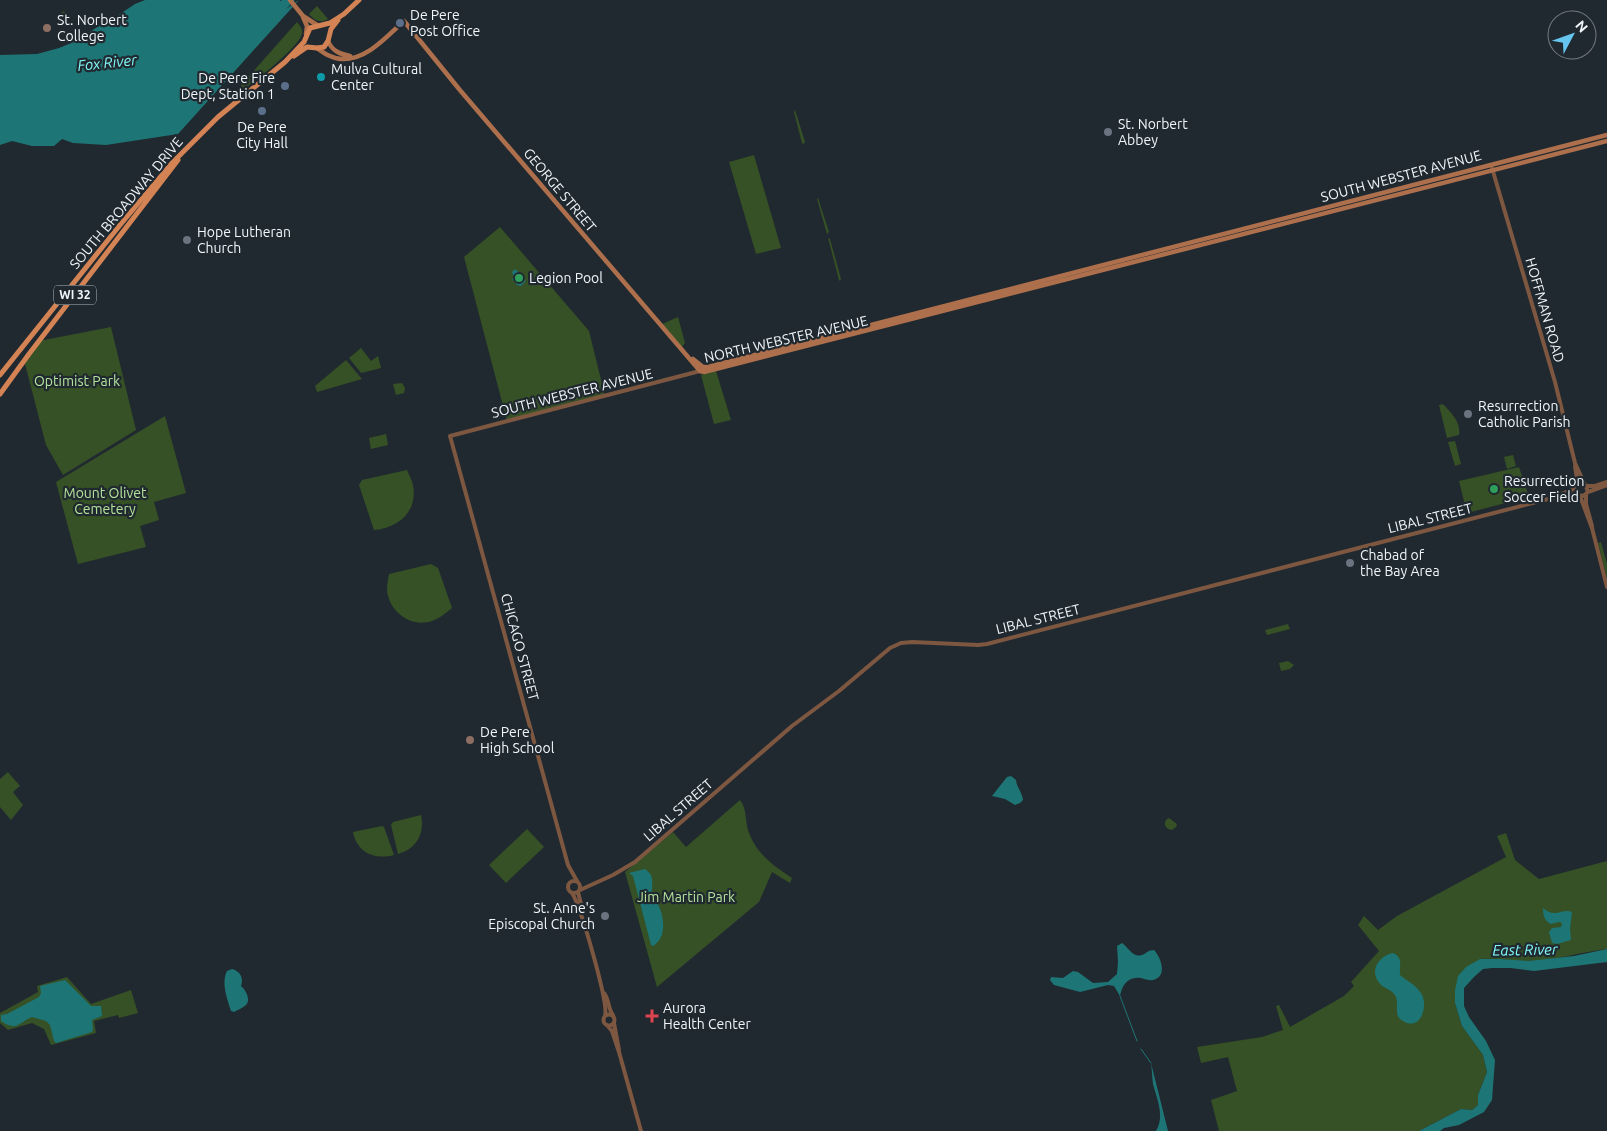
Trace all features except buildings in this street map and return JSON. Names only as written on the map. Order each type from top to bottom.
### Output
[{"type":"main road","points":[[290,0],[303,16],[328,32],[332,48],[337,52],[354,57]]},
{"type":"main road","points":[[329,39],[331,29],[359,0]]},
{"type":"main road","points":[[306,36],[310,28],[330,23],[344,14]]},
{"type":"main road","points":[[303,16],[308,43],[328,55],[338,58],[354,57]]},
{"type":"main road","name":"GEORGE STREET","points":[[354,57],[372,49],[404,22],[700,371]]},
{"type":"main road","name":"WI 32","points":[[285,62],[302,44],[306,36]]},
{"type":"main road","name":"WI 32","points":[[285,62],[305,48],[324,46],[329,39]]},
{"type":"main road","name":"SOUTH BROADWAY DRIVE","points":[[0,375],[172,163],[218,117],[285,62]]},
{"type":"main road","points":[[1605,135],[1606,141]]},
{"type":"main road","name":"SOUTH WEBSTER AVENUE","points":[[1200,242],[1491,167],[1605,135]]},
{"type":"main road","name":"SOUTH WEBSTER AVENUE","points":[[1491,167],[1606,141]]},
{"type":"main road","name":"WI 32","points":[[0,394],[182,154]]},
{"type":"main road","name":"NORTH WEBSTER AVENUE","points":[[700,371],[708,367],[1200,242]]},
{"type":"main road","name":"NORTH WEBSTER AVENUE","points":[[700,371],[704,372],[858,333],[1200,242]]},
{"type":"main road","points":[[680,346],[703,367],[708,367]]},
{"type":"street","name":"HOFFMAN ROAD","points":[[1491,167],[1552,373],[1575,463],[1587,494]]},
{"type":"street","name":"SOUTH WEBSTER AVENUE","points":[[450,436],[700,371]]},
{"type":"street","name":"CHICAGO STREET","points":[[450,436],[568,864],[570,883]]},
{"type":"street","name":"HOFFMAN ROAD","points":[[1575,463],[1579,495]]},
{"type":"street","points":[[1585,486],[1607,484]]},
{"type":"street","points":[[1592,528],[1592,520],[1586,504],[1587,494],[1607,484]]},
{"type":"street","name":"LIBAL STREET","points":[[1552,498],[1577,487],[1585,486]]},
{"type":"street","name":"LIBAL STREET","points":[[579,891],[613,875],[634,862],[792,726],[839,691],[885,651],[895,645],[912,642],[988,644],[1552,498],[1587,494]]},
{"type":"street","points":[[1579,495],[1592,528],[1607,586]]},
{"type":"street","name":"CHICAGO STREET","points":[[568,864],[578,882]]},
{"type":"street","name":"LIBAL STREET","points":[[578,882],[599,880]]},
{"type":"street","points":[[581,914],[580,886],[578,882],[574,881],[570,883],[569,888],[581,914],[604,993],[606,1010],[604,1021],[611,1029],[619,1052],[640,1131]]},
{"type":"street","points":[[572,893],[579,891]]},
{"type":"street","points":[[604,993],[615,1018],[615,1033],[620,1048],[619,1052]]},
{"type":"street","points":[[605,1016],[608,1014],[613,1015]]},
{"type":"street","points":[[607,1025],[614,1023]]},
{"type":"green space","points":[[317,6],[328,19],[317,21],[309,14]]},
{"type":"green space","points":[[64,11],[69,20],[61,25],[56,16]]},
{"type":"green space","points":[[297,22],[302,32],[292,49],[242,90],[241,85]]},
{"type":"green space","points":[[795,110],[805,142],[804,144],[802,143]]},
{"type":"green space","points":[[754,155],[781,248],[756,254],[729,162]]},
{"type":"green space","points":[[817,199],[829,232],[827,234]]},
{"type":"green space","points":[[500,227],[589,331],[605,396],[507,421],[464,257]]},
{"type":"green space","points":[[828,238],[830,239],[840,281],[839,280]]},
{"type":"green space","points":[[678,317],[685,343],[681,348],[660,325]]},
{"type":"green space","name":"Optimist Park","points":[[111,327],[136,430],[63,475],[46,445],[24,360],[39,341]]},
{"type":"green space","points":[[361,348],[371,361],[378,356],[381,368],[361,373],[349,358]]},
{"type":"green space","points":[[346,360],[362,379],[317,392],[315,386]]},
{"type":"green space","points":[[716,371],[731,420],[714,424],[701,375]]},
{"type":"green space","points":[[402,383],[405,388],[404,393],[396,395],[393,384]]},
{"type":"green space","points":[[1443,404],[1457,422],[1459,435],[1447,438],[1439,405]]},
{"type":"green space","name":"Mount Olivet Cemetery","points":[[165,416],[186,493],[154,502],[159,520],[140,526],[146,547],[78,564],[56,482]]},
{"type":"green space","points":[[386,434],[388,445],[371,449],[369,438]]},
{"type":"green space","points":[[1455,441],[1461,464],[1455,466],[1448,442]]},
{"type":"green space","points":[[1513,455],[1516,466],[1507,469],[1504,457]]},
{"type":"green space","name":"Resurrection Soccer Field","points":[[1519,467],[1529,497],[1467,513],[1459,481]]},
{"type":"green space","points":[[407,470],[413,483],[413,503],[399,522],[383,529],[374,530],[359,485],[362,480]]},
{"type":"green space","points":[[1601,542],[1607,564],[1607,578],[1598,543]]},
{"type":"green space","points":[[431,564],[438,568],[452,608],[432,621],[424,623],[409,620],[402,616],[392,605],[387,590],[389,574]]},
{"type":"green space","points":[[1288,624],[1290,629],[1267,635],[1265,630]]},
{"type":"green space","points":[[1288,661],[1294,665],[1290,669],[1281,671],[1279,663]]},
{"type":"green space","points":[[8,772],[20,786],[13,792],[23,805],[11,820],[0,807],[0,779]]},
{"type":"green space","name":"Jim Martin Park","points":[[740,800],[745,811],[748,830],[755,845],[778,869],[792,878],[790,883],[772,872],[759,902],[657,987],[625,872],[673,832],[686,847]]},
{"type":"green space","points":[[421,815],[422,828],[418,839],[405,852],[398,854],[391,825],[393,822]]},
{"type":"green space","points":[[1169,818],[1177,824],[1172,830],[1168,829],[1165,825],[1165,821]]},
{"type":"green space","points":[[382,826],[394,855],[380,856],[368,853],[358,845],[355,839],[353,832]]},
{"type":"green space","points":[[527,829],[544,847],[506,883],[489,865]]},
{"type":"green space","points":[[1506,833],[1515,860],[1539,879],[1607,861],[1607,949],[1537,961],[1480,959],[1455,990],[1455,1003],[1462,1026],[1483,1055],[1487,1072],[1478,1095],[1478,1105],[1472,1110],[1461,1109],[1419,1131],[1219,1131],[1211,1100],[1237,1091],[1228,1057],[1201,1063],[1197,1047],[1262,1037],[1283,1030],[1276,1006],[1279,1005],[1290,1027],[1344,996],[1354,986],[1351,982],[1379,951],[1358,925],[1364,916],[1378,930],[1397,916],[1506,857],[1497,836]]},
{"type":"green space","points":[[67,977],[91,1004],[131,990],[138,1013],[119,1018],[118,1015],[94,1021],[96,1033],[51,1045],[44,1029],[32,1023],[8,1030],[0,1023],[0,1013],[38,992],[37,986]]},
{"type":"water","name":"Fox River","points":[[145,0],[295,0],[286,9],[299,0],[178,134],[106,145],[73,143],[62,139],[54,146],[32,146],[12,141],[0,145],[0,55],[37,54],[59,48],[74,42],[135,4]]},
{"type":"water","name":"Legion Pool","points":[[515,269],[525,278],[525,282],[521,286],[517,285],[512,279],[514,277],[512,272]]},
{"type":"water","points":[[1011,776],[1016,780],[1023,800],[1015,805],[1005,799],[992,796],[1007,777]]},
{"type":"water","points":[[645,869],[651,875],[652,895],[662,914],[663,921],[662,936],[653,946],[651,945],[633,876],[629,873]]},
{"type":"water","points":[[1543,908],[1551,913],[1572,912],[1571,940],[1557,944],[1552,943],[1549,932],[1552,928],[1561,927],[1562,923],[1549,923],[1544,917]]},
{"type":"water","points":[[1122,943],[1131,952],[1139,956],[1154,950],[1162,966],[1162,971],[1158,978],[1147,980],[1133,978],[1126,982],[1120,996],[1114,986],[1108,985],[1080,992],[1054,985],[1050,980],[1051,977],[1063,978],[1073,971],[1078,972],[1093,983],[1108,982],[1117,974],[1117,946]]},
{"type":"water","points":[[1607,949],[1607,962],[1534,971],[1511,968],[1483,969],[1474,977],[1464,988],[1464,1006],[1469,1017],[1486,1041],[1495,1060],[1492,1100],[1484,1112],[1459,1125],[1444,1128],[1440,1131],[1419,1131],[1461,1109],[1472,1110],[1478,1105],[1478,1095],[1487,1072],[1483,1055],[1462,1026],[1455,1003],[1458,976],[1466,967],[1480,959],[1528,961],[1574,956]]},
{"type":"water","points":[[1393,953],[1400,960],[1400,975],[1417,988],[1423,998],[1424,1010],[1422,1016],[1415,1023],[1409,1023],[1400,1019],[1397,1013],[1395,995],[1381,985],[1375,975],[1376,965],[1379,961]]},
{"type":"water","points":[[232,969],[241,975],[241,986],[248,998],[246,1005],[234,1012],[231,1011],[225,986],[227,971]]},
{"type":"water","points":[[65,980],[91,1006],[101,1006],[102,1016],[92,1020],[92,1032],[56,1043],[50,1025],[46,1021],[32,1017],[11,1026],[1,1021],[1,1015],[7,1014],[39,997],[41,993],[40,986]]},
{"type":"water","points":[[1151,1063],[1168,1131],[1156,1131],[1159,1125],[1160,1113],[1153,1084]]},
{"type":"waterway","points":[[1120,996],[1137,1041]]},
{"type":"waterway","points":[[1141,1049],[1151,1063]]},
{"type":"place","name":"De Pere Post Office","points":[[400,23]]},
{"type":"place","name":"St. Norbert College","points":[[47,28]]},
{"type":"place","name":"Mulva Cultural Center","points":[[321,77]]},
{"type":"place","name":"De Pere Fire Dept, Station 1","points":[[285,86]]},
{"type":"place","name":"De Pere City Hall","points":[[262,111]]},
{"type":"place","name":"St. Norbert Abbey","points":[[1108,132]]},
{"type":"place","name":"Hope Lutheran Church","points":[[187,240]]},
{"type":"place","name":"Legion Pool","points":[[519,278]]},
{"type":"place","name":"Resurrection Catholic Parish","points":[[1468,414]]},
{"type":"place","name":"Resurrection Soccer Field","points":[[1494,489]]},
{"type":"place","name":"Chabad of the Bay Area","points":[[1350,563]]},
{"type":"place","name":"De Pere High School","points":[[470,740]]},
{"type":"place","name":"St. Anne's Episcopal Church","points":[[605,916]]},
{"type":"place","name":"Aurora Health Center","points":[[652,1016]]},
{"type":"water label","name":"East River","points":[[1525,950]]}]
